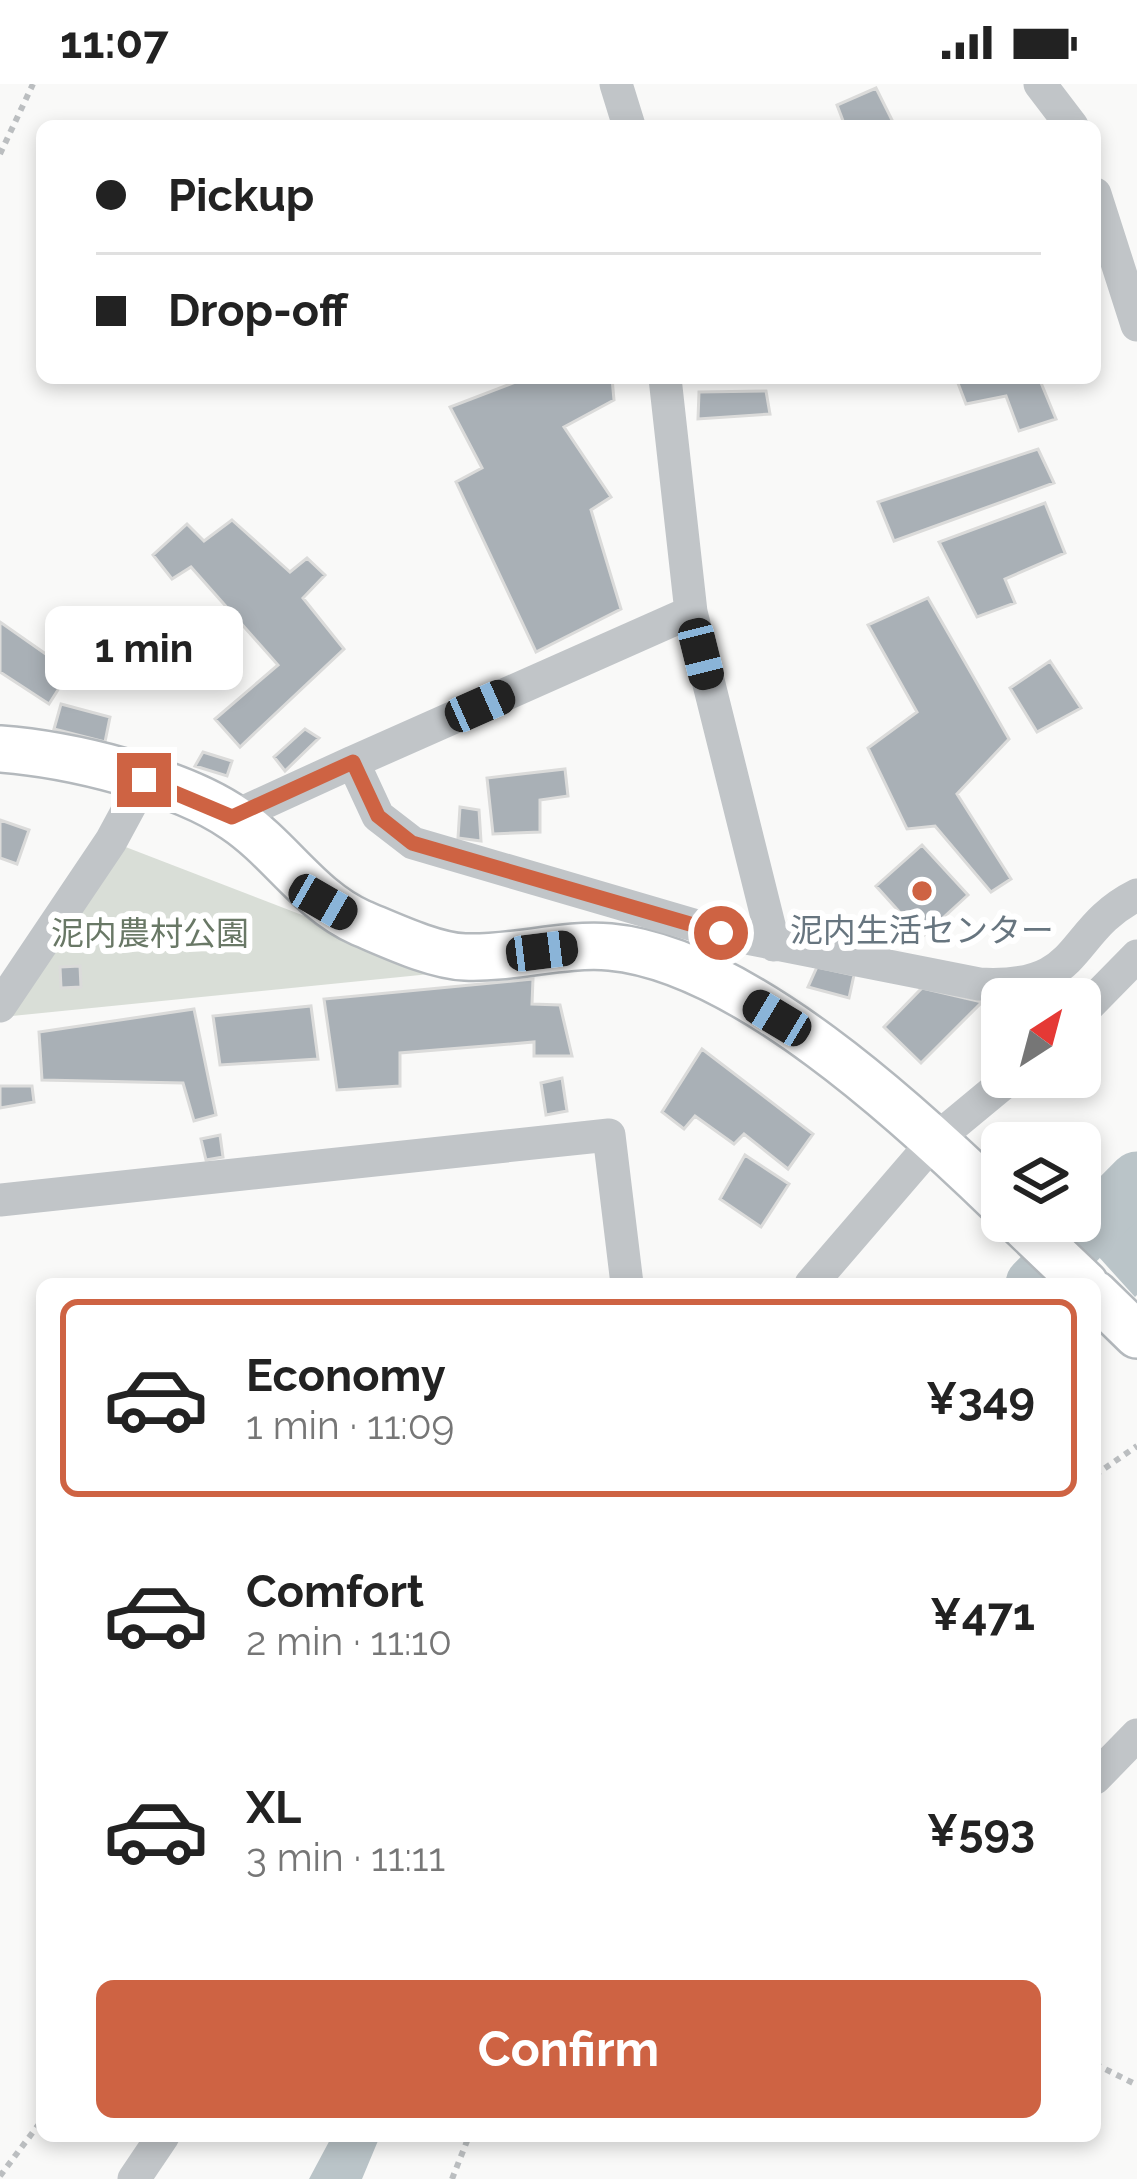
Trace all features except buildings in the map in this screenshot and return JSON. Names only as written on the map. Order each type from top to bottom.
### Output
[{"type":"street","points":[[616,84],[627,120]]},
{"type":"street","points":[[1040,84],[1067,120]]},
{"type":"street","points":[[1101,213],[1137,325]]},
{"type":"street","points":[[666,384],[691,612],[773,945]]},
{"type":"street","points":[[232,817],[691,612]]},
{"type":"street","points":[[0,749],[144,780],[232,817],[323,902],[360,922],[459,958],[615,948],[686,969],[809,1038],[981,1184]]},
{"type":"street","points":[[353,762],[378,816],[412,843],[773,945],[1011,986],[1053,974],[1137,896]]},
{"type":"street","points":[[0,1006],[110,841],[144,780]]},
{"type":"street","points":[[1101,993],[1137,956]]},
{"type":"street","points":[[817,1278],[990,1098]]},
{"type":"street","points":[[0,1201],[609,1135],[626,1278]]},
{"type":"street","points":[[1041,1242],[1078,1278]]},
{"type":"street","points":[[1101,1300],[1137,1335]]},
{"type":"street","points":[[1101,1772],[1137,1735]]},
{"type":"street","points":[[134,2179],[159,2142]]},
{"type":"path","points":[[0,154],[33,84]]},
{"type":"path","points":[[1101,1471],[1137,1446]]},
{"type":"path","points":[[1101,2067],[1137,2084]]},
{"type":"path","points":[[0,2176],[36,2128]]},
{"type":"path","points":[[452,2179],[467,2142]]},
{"type":"green space","name":"泥内農村公園","points":[[123,846],[450,972],[12,1016]]},
{"type":"shaded area","points":[[1137,1154],[1135,1297],[1085,1242],[1101,1242],[1101,1191]]},
{"type":"shaded area","points":[[329,2142],[377,2142],[362,2179],[309,2179]]},
{"type":"waterway","points":[[1040,1278],[1137,1180]]},
{"type":"place","name":"泥内生活センター","points":[[922,891]]},
{"type":"route","points":[[144,780],[232,817],[353,762],[378,816],[412,843],[721,933]]}]
